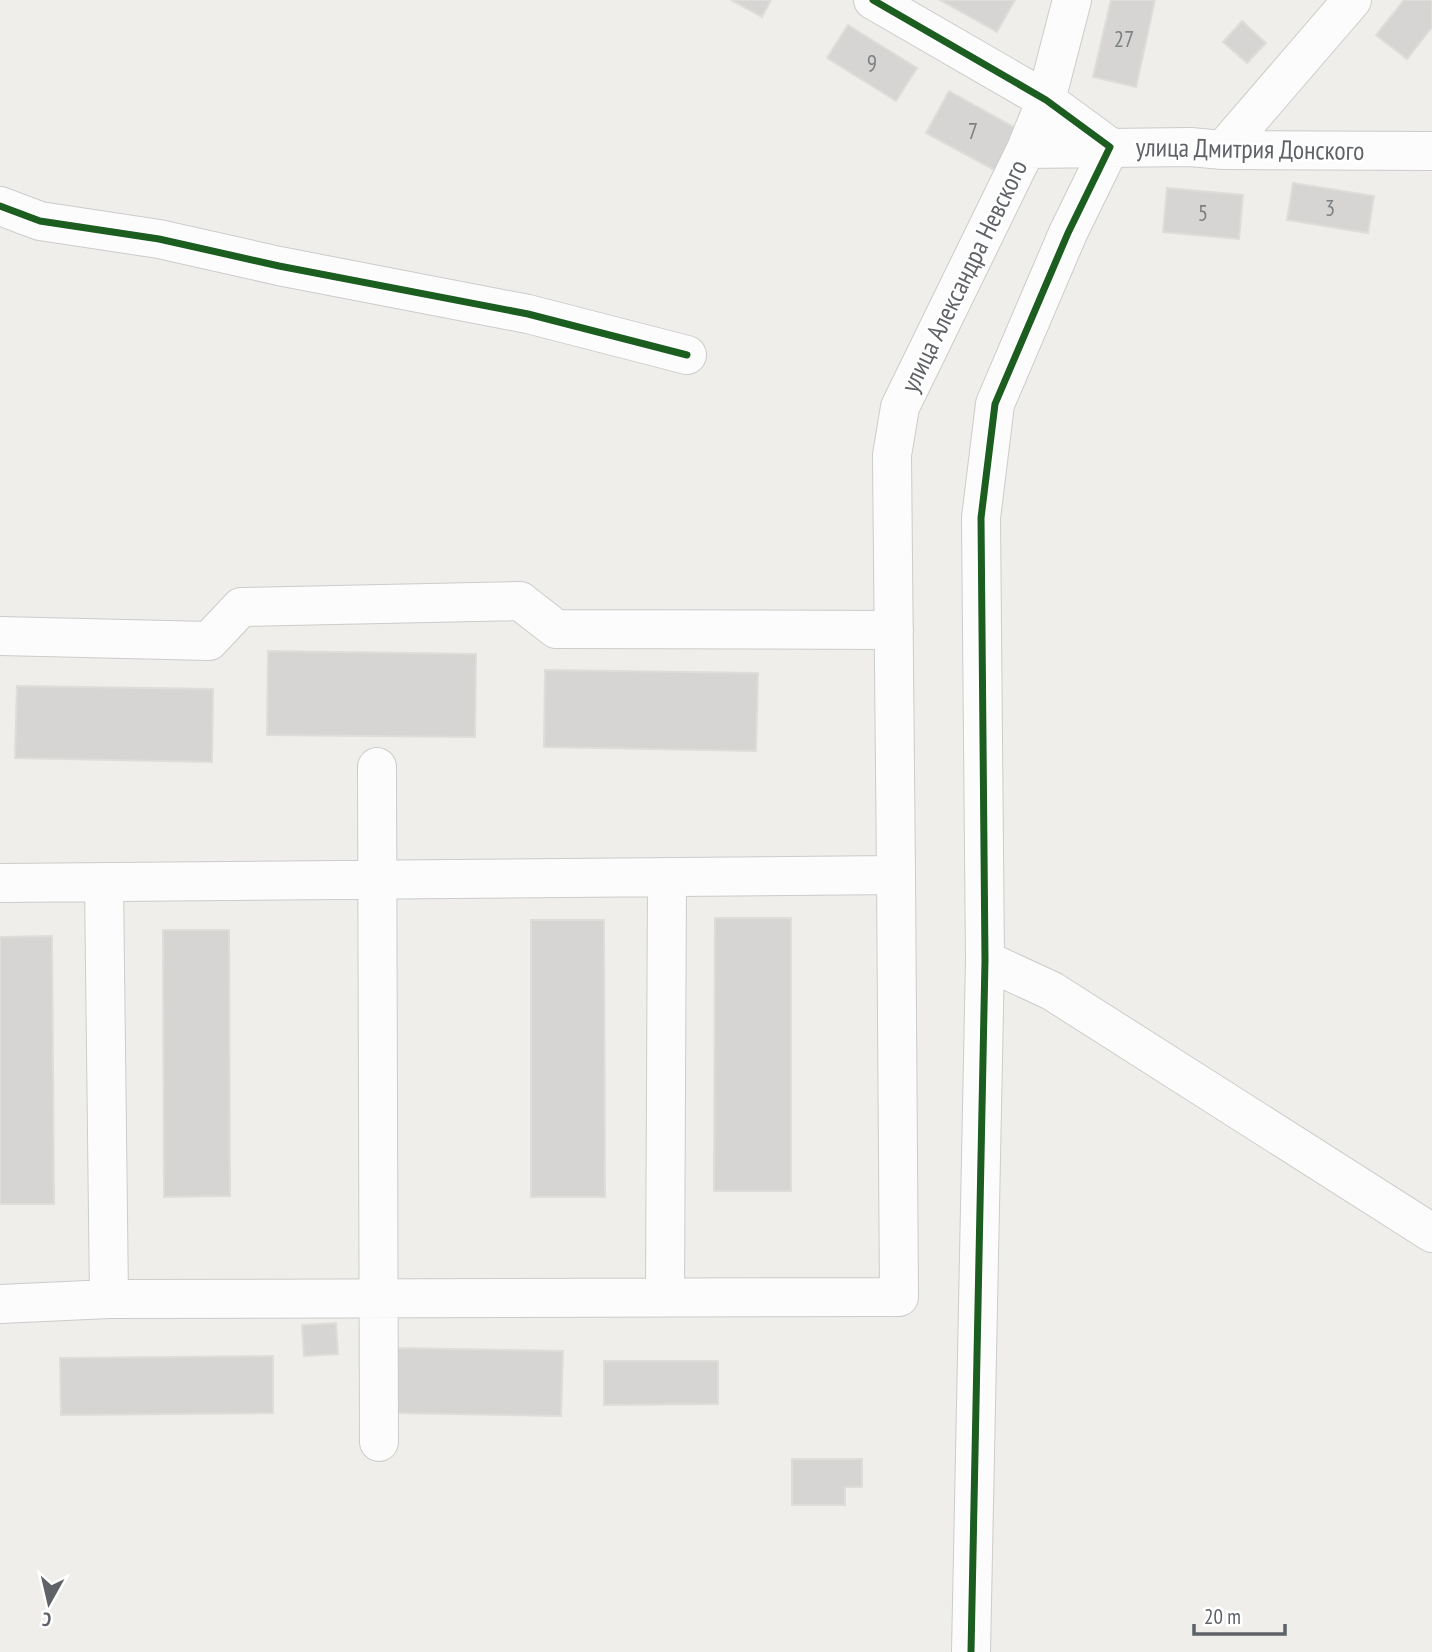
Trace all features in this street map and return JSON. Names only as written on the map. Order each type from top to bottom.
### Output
[{"type":"street","points":[[873,0],[1046,100],[1110,148],[1068,233],[995,404],[981,518],[985,960],[971,1652]]},
{"type":"street","name":"улица Александра Невского","points":[[665,1297],[899,1297],[892,455],[900,407],[1026,149],[1046,100],[1072,0]]},
{"type":"street","points":[[1223,150],[1352,0]]},
{"type":"street","name":"улица Дмитрия Донского","points":[[1026,149],[1190,147],[1223,150],[1432,151]]},
{"type":"street","points":[[0,206],[40,221],[159,239],[279,266],[528,314],[687,355]]},
{"type":"street","points":[[0,636],[209,641],[241,607],[520,601],[556,629],[894,630]]},
{"type":"street","points":[[377,767],[379,1442]]},
{"type":"street","points":[[0,883],[896,876]]},
{"type":"street","points":[[0,1304],[109,1298],[665,1297],[667,877]]},
{"type":"street","points":[[104,882],[109,1298]]},
{"type":"street","points":[[985,960],[1052,991],[1432,1233]]},
{"type":"building","points":[[731,0],[771,0],[762,17]]},
{"type":"building","points":[[940,0],[1015,0],[997,32]]},
{"type":"building","points":[[1111,0],[1155,0],[1136,87],[1093,77]]},
{"type":"building","points":[[1404,0],[1432,0],[1432,27],[1407,59],[1376,35]]},
{"type":"building","points":[[1242,21],[1266,43],[1247,63],[1223,42]]},
{"type":"building","points":[[848,25],[917,68],[896,101],[827,58]]},
{"type":"building","points":[[949,91],[1019,130],[996,171],[926,133]]},
{"type":"building","points":[[1293,183],[1374,196],[1368,233],[1287,220]]},
{"type":"building","points":[[1167,188],[1243,195],[1239,239],[1163,232]]},
{"type":"building","points":[[268,651],[476,654],[475,737],[267,735]]},
{"type":"building","points":[[545,670],[758,673],[756,751],[544,747]]},
{"type":"building","points":[[17,686],[213,689],[212,762],[15,758]]},
{"type":"building","points":[[715,918],[791,918],[791,1191],[714,1191]]},
{"type":"building","points":[[531,920],[604,920],[605,1197],[531,1197]]},
{"type":"building","points":[[163,930],[229,930],[230,1196],[164,1197]]},
{"type":"building","points":[[52,936],[54,1204],[0,1204],[0,937]]},
{"type":"building","points":[[336,1323],[338,1354],[304,1356],[302,1325]]},
{"type":"building","points":[[396,1348],[563,1351],[561,1416],[395,1413]]},
{"type":"building","points":[[273,1356],[273,1413],[61,1415],[60,1358]]},
{"type":"building","points":[[604,1361],[718,1361],[718,1404],[604,1405]]},
{"type":"building","points":[[792,1459],[862,1459],[862,1487],[845,1487],[845,1505],[792,1505]]},
{"type":"cycle path","points":[[873,0],[1046,100],[1110,147],[1068,233],[995,404],[981,518],[985,960],[971,1652]]},
{"type":"cycle path","points":[[0,206],[40,221],[159,239],[279,266],[528,314],[687,355]]}]
